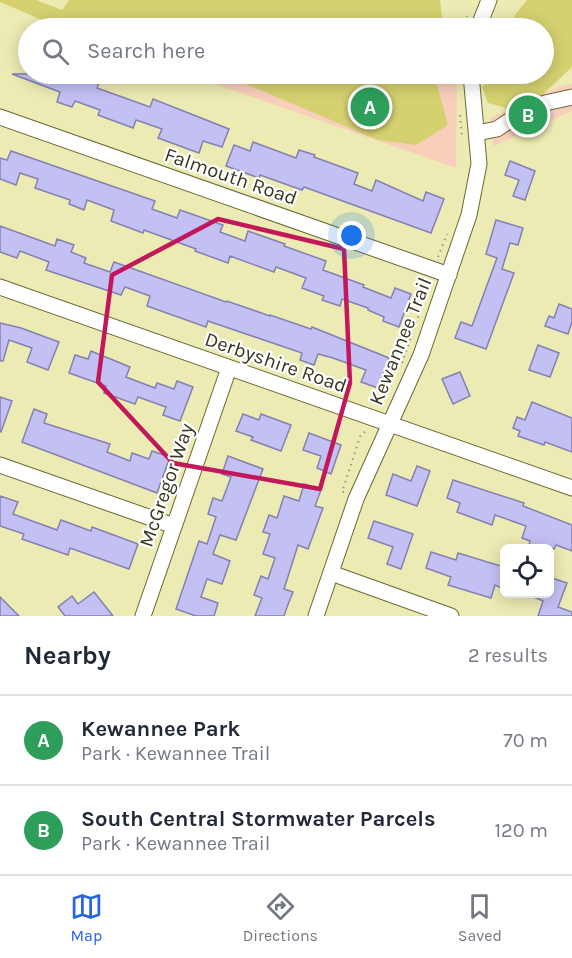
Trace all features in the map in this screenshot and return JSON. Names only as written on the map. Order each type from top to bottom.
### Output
[{"type":"street","points":[[482,18],[489,0]]},
{"type":"street","name":"Kewannee Trail","points":[[316,616],[356,499],[421,355],[449,275],[476,186],[479,164],[470,136],[473,102],[472,84]]},
{"type":"street","points":[[470,136],[497,129],[515,117],[545,103],[572,97]]},
{"type":"street","name":"Falmouth Road","points":[[0,117],[449,275]]},
{"type":"street","name":"Derbyshire Road","points":[[0,287],[572,488]]},
{"type":"street","name":"McGregor Way","points":[[143,616],[229,368]]},
{"type":"street","points":[[0,465],[174,526]]},
{"type":"street","points":[[331,573],[451,616]]},
{"type":"path","points":[[460,111],[460,131],[470,136]]},
{"type":"path","points":[[438,259],[449,230]]},
{"type":"path","points":[[399,370],[431,280]]},
{"type":"highlighted area","points":[[218,219],[344,249],[350,383],[320,489],[173,463],[98,382],[112,275]]},
{"type":"shaded area","points":[[0,0],[36,0],[62,10],[69,0],[440,0],[442,18],[38,18],[0,2]]},
{"type":"shaded area","points":[[527,0],[572,0],[572,67],[533,104],[510,109],[488,103],[482,87],[485,84],[554,84],[554,18],[514,18]]},
{"type":"shaded area","points":[[216,84],[457,84],[456,168]]},
{"type":"shaded area","points":[[246,84],[437,84],[448,125],[416,145],[378,140]]},
{"type":"shaded area","points":[[572,84],[572,111],[493,146],[490,118],[558,87]]},
{"type":"building","points":[[39,84],[99,84],[97,88],[150,107],[153,99],[229,129],[222,147],[203,141],[199,153],[158,138],[162,129],[136,120],[133,128],[98,115],[100,110],[75,101],[72,107],[57,102],[60,92]]},
{"type":"building","points":[[253,142],[296,158],[299,150],[315,155],[314,157],[358,173],[354,184],[372,191],[376,180],[423,201],[426,192],[444,199],[431,233],[304,187],[302,190],[226,166],[234,145],[250,151]]},
{"type":"building","points":[[11,151],[155,201],[152,209],[177,218],[180,210],[223,225],[220,232],[245,241],[248,231],[285,244],[284,246],[326,261],[323,270],[391,298],[395,288],[411,294],[399,327],[383,321],[384,317],[368,308],[342,299],[340,306],[322,300],[324,296],[302,288],[306,278],[276,267],[274,272],[230,256],[228,263],[144,230],[143,233],[111,221],[114,210],[87,200],[84,210],[69,204],[70,200],[35,188],[38,179],[20,173],[16,185],[0,179],[0,158],[7,160]]},
{"type":"building","points":[[510,161],[535,171],[525,200],[513,196],[519,180],[505,175]]},
{"type":"building","points":[[496,220],[523,228],[518,245],[510,243],[502,269],[514,273],[486,349],[455,338],[461,322],[472,326],[497,258],[486,254]]},
{"type":"building","points":[[0,226],[55,246],[57,239],[74,245],[71,252],[86,258],[84,263],[110,272],[114,262],[226,302],[311,329],[312,327],[389,358],[378,388],[361,382],[366,370],[333,358],[318,354],[314,365],[300,360],[302,353],[208,321],[206,327],[147,306],[150,296],[125,287],[121,295],[46,270],[49,262],[20,251],[17,258],[0,252]]},
{"type":"building","points":[[559,304],[572,309],[572,322],[568,334],[545,326],[549,316],[554,318]]},
{"type":"building","points":[[0,323],[59,342],[48,370],[27,362],[32,348],[9,340],[3,361],[0,361]]},
{"type":"building","points":[[538,345],[559,353],[550,377],[529,370]]},
{"type":"building","points":[[91,351],[130,367],[126,377],[155,388],[157,383],[174,389],[177,381],[193,387],[180,421],[163,415],[166,407],[138,397],[135,404],[104,393],[106,386],[69,373],[75,355],[88,359]]},
{"type":"building","points":[[460,372],[470,396],[453,404],[442,379]]},
{"type":"building","points":[[0,397],[12,401],[1,432],[0,431]]},
{"type":"building","points":[[532,402],[572,418],[572,452],[545,442],[544,445],[518,436],[520,431],[513,428],[517,417],[525,420]]},
{"type":"building","points":[[34,409],[47,414],[44,423],[110,444],[107,452],[130,461],[132,453],[149,459],[152,451],[170,457],[157,493],[22,442]]},
{"type":"building","points":[[243,414],[259,420],[261,414],[291,425],[281,451],[251,440],[253,437],[236,431]]},
{"type":"building","points":[[309,433],[341,445],[331,474],[317,468],[321,456],[303,450]]},
{"type":"building","points":[[228,456],[263,469],[236,540],[220,535],[213,554],[230,561],[222,584],[207,579],[201,597],[218,603],[214,616],[196,616],[176,609],[199,541],[207,544],[216,517],[208,514],[213,498],[222,501],[231,477],[222,474]]},
{"type":"building","points":[[417,466],[430,471],[417,506],[386,495],[393,474],[411,481]]},
{"type":"building","points":[[453,480],[524,503],[523,506],[572,525],[572,551],[556,545],[554,549],[554,544],[529,544],[530,541],[522,538],[526,526],[495,515],[492,525],[457,512],[460,503],[447,498]]},
{"type":"building","points":[[304,484],[321,490],[315,506],[323,508],[308,549],[298,545],[284,589],[293,592],[284,616],[255,616],[262,598],[254,595],[261,576],[268,579],[275,558],[263,554],[270,534],[263,532],[269,515],[277,518],[284,496],[299,501]]},
{"type":"building","points":[[0,496],[18,502],[13,514],[57,530],[61,520],[91,531],[92,527],[138,544],[129,569],[70,548],[68,555],[22,539],[24,534],[0,526]]},
{"type":"building","points":[[374,521],[413,534],[401,569],[387,564],[393,547],[368,538]]},
{"type":"building","points":[[431,552],[456,560],[458,553],[500,566],[500,587],[495,585],[491,598],[448,585],[451,577],[426,568]]},
{"type":"building","points":[[554,579],[567,583],[558,607],[572,612],[572,616],[538,616],[543,601],[536,598],[554,598]]},
{"type":"building","points":[[94,592],[113,616],[65,616],[58,607],[72,596],[78,604]]},
{"type":"building","points":[[0,597],[19,616],[0,616]]},
{"type":"place","name":"Kewannee Park","points":[[370,107]]},
{"type":"place","name":"South Central Stormwater Parcels","points":[[528,115]]}]
